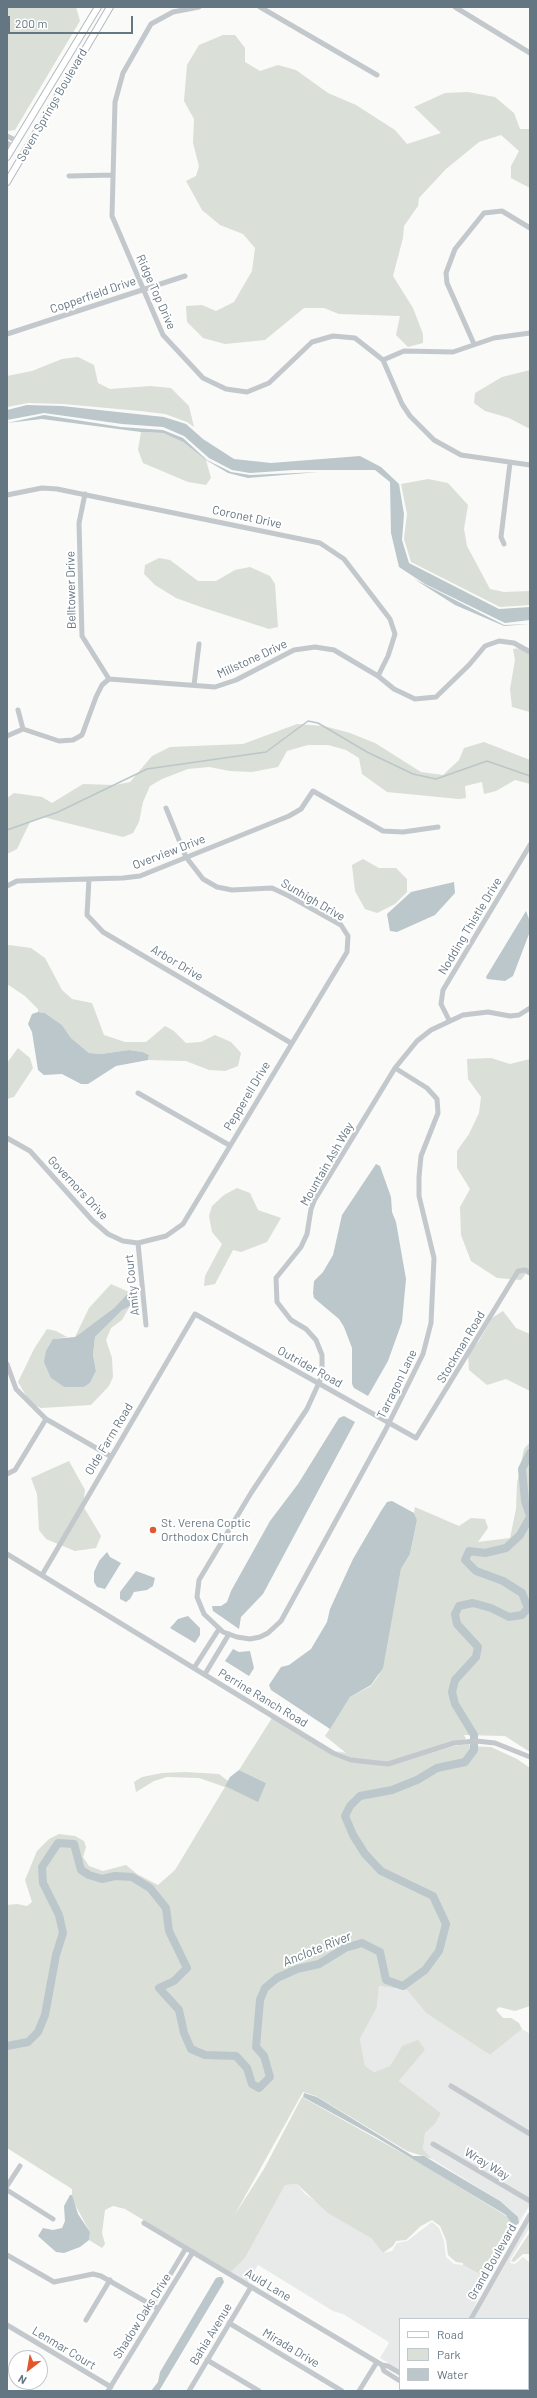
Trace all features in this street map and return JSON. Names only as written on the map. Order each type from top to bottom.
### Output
[{"type":"main road","name":"Seven Springs Boulevard","points":[[7,158],[98,7]]},
{"type":"main road","name":"Seven Springs Boulevard","points":[[7,182],[110,7]]},
{"type":"main road","points":[[7,178],[39,126]]},
{"type":"street","name":"Ridge Top Drive","points":[[199,7],[173,12],[151,24],[123,73],[115,102],[112,216],[163,334],[203,378],[226,389],[247,392],[270,383],[312,342],[333,336],[355,338],[383,360],[402,404],[410,416],[434,440],[460,455],[530,465]]},
{"type":"street","points":[[260,7],[378,75]]},
{"type":"street","points":[[455,7],[530,53]]},
{"type":"street","points":[[7,136],[17,141]]},
{"type":"street","points":[[7,144],[13,147]]},
{"type":"street","points":[[69,176],[113,175]]},
{"type":"street","points":[[474,344],[447,283],[446,272],[455,249],[484,212],[502,211],[530,228]]},
{"type":"street","name":"Copperfield Drive","points":[[7,334],[143,288],[185,276]]},
{"type":"street","points":[[383,360],[404,351],[442,353],[453,352],[494,338],[530,333]]},
{"type":"street","points":[[504,544],[501,537],[510,463]]},
{"type":"street","name":"Coronet Drive","points":[[7,495],[42,488],[85,494],[320,543],[344,559],[390,619],[394,634],[388,656],[378,676]]},
{"type":"street","name":"Belltower Drive","points":[[85,494],[79,523],[82,636],[109,679]]},
{"type":"street","name":"Millstone Drive","points":[[109,679],[215,687],[236,680],[294,650],[315,647],[334,650],[378,676],[394,689],[415,699],[436,697],[469,666],[486,646],[499,641],[514,643],[530,652]]},
{"type":"street","points":[[194,685],[199,644]]},
{"type":"street","points":[[7,736],[22,729],[59,741],[73,740],[82,735],[96,697],[102,685],[109,679]]},
{"type":"street","points":[[18,710],[22,729]]},
{"type":"street","name":"Overview Drive","points":[[7,886],[17,881],[140,876],[289,816],[301,809],[313,791],[384,831],[403,832],[438,827]]},
{"type":"street","name":"Sunhigh Drive","points":[[166,808],[186,857],[203,879],[218,887],[232,890],[272,888],[341,925],[348,936]]},
{"type":"street","name":"Nodding Thistle Drive","points":[[448,1020],[442,1004],[443,990],[530,845]]},
{"type":"street","name":"Arbor Drive","points":[[89,879],[87,915],[103,932],[291,1043]]},
{"type":"street","name":"Pepperell Drive","points":[[138,1243],[166,1236],[183,1224],[229,1145],[347,952],[348,936]]},
{"type":"street","name":"Mountain Ash Way","points":[[221,1630],[206,1618],[200,1606],[197,1588],[201,1576],[268,1465],[296,1427],[320,1384],[322,1355],[311,1334],[291,1320],[277,1302],[276,1278],[282,1268],[301,1248],[307,1234],[311,1209],[314,1202],[395,1068],[417,1041],[431,1030],[448,1020],[474,1012],[488,1012],[510,1016],[519,1015],[530,1008]]},
{"type":"street","name":"Tarragon Lane","points":[[221,1630],[229,1634],[246,1638],[258,1637],[268,1633],[281,1620],[389,1423],[423,1354],[431,1323],[434,1258],[419,1196],[419,1177],[421,1156],[438,1113],[437,1099],[427,1088],[395,1068]]},
{"type":"street","points":[[138,1093],[229,1145]]},
{"type":"street","name":"Governors Drive","points":[[7,1138],[30,1151],[92,1220],[108,1234],[123,1241],[138,1243]]},
{"type":"street","name":"Amity Court","points":[[138,1243],[146,1325]]},
{"type":"street","name":"Stockman Road","points":[[416,1438],[518,1271],[528,1272]]},
{"type":"street","name":"Outrider Road","points":[[195,1314],[416,1438]]},
{"type":"street","name":"Olde Farm Road","points":[[42,1575],[110,1456],[195,1314]]},
{"type":"street","points":[[7,1364],[16,1389],[46,1419],[110,1456]]},
{"type":"street","points":[[7,1474],[15,1470],[46,1419]]},
{"type":"street","name":"Perrine Ranch Road","points":[[7,1554],[333,1753],[351,1760],[388,1764],[465,1742],[487,1741],[512,1748],[530,1757]]},
{"type":"street","points":[[194,1668],[221,1630]]},
{"type":"street","points":[[204,1674],[229,1634]]},
{"type":"street","points":[[451,2086],[530,2134]]},
{"type":"street","name":"Wray Way","points":[[433,2144],[530,2201]]},
{"type":"street","points":[[7,2186],[20,2166]]},
{"type":"street","points":[[7,2190],[53,2219]]},
{"type":"street","name":"Grand Boulevard","points":[[472,2318],[530,2215]]},
{"type":"street","name":"Auld Lane","points":[[144,2223],[379,2364],[388,2366],[399,2372]]},
{"type":"street","name":"Shadow Oaks Drive","points":[[109,2389],[186,2248]]},
{"type":"street","name":"Shadow Oaks Drive","points":[[155,2307],[193,2252]]},
{"type":"street","points":[[7,2256],[54,2282],[93,2274],[110,2280],[155,2307]]},
{"type":"street","points":[[86,2320],[110,2280]]},
{"type":"street","name":"Bahia Avenue","points":[[188,2391],[251,2287]]},
{"type":"street","name":"Mirada Drive","points":[[229,2323],[342,2391]]},
{"type":"street","name":"Lenmar Court","points":[[7,2325],[109,2389]]},
{"type":"street","points":[[207,2360],[258,2391]]},
{"type":"street","points":[[359,2391],[379,2364]]},
{"type":"street","name":"Auld Lane","points":[[379,2364],[384,2371],[399,2380]]},
{"type":"shaded area","points":[[379,1986],[407,1990],[426,2013],[490,2055],[522,2029],[530,2034],[530,2205],[519,2222],[518,2217],[500,2201],[432,2159],[423,2149],[425,2133],[435,2124],[441,2113],[399,2081],[425,2050],[402,2046],[390,2066],[374,2072],[365,2066],[360,2039],[377,2007]]},
{"type":"shaded area","points":[[297,2184],[305,2194],[371,2238],[383,2253],[392,2251],[397,2243],[407,2241],[432,2222],[439,2228],[444,2241],[446,2257],[454,2264],[463,2265],[487,2278],[469,2318],[399,2318],[399,2369],[380,2358],[389,2343],[387,2341],[343,2314],[333,2311],[258,2265],[248,2282],[231,2272],[245,2258],[285,2185]]},
{"type":"shaded area","points":[[530,2220],[530,2227],[510,2260],[510,2263],[515,2264],[523,2257],[530,2263],[530,2352],[529,2318],[475,2318]]},
{"type":"shaded area","points":[[530,2386],[530,2391],[437,2391],[529,2390]]},
{"type":"green space","points":[[7,7],[76,7],[80,21],[15,130],[9,131],[7,130]]},
{"type":"green space","points":[[223,35],[235,35],[245,48],[245,62],[260,71],[278,65],[296,70],[328,93],[356,105],[395,130],[407,144],[441,133],[414,107],[445,93],[468,92],[495,97],[514,113],[520,129],[530,129],[530,188],[511,178],[511,166],[519,151],[501,135],[479,142],[446,169],[419,198],[418,206],[404,226],[403,238],[393,276],[413,308],[423,334],[423,343],[408,347],[396,335],[400,316],[339,314],[324,308],[304,308],[265,340],[225,344],[203,338],[187,322],[186,306],[202,305],[216,311],[234,302],[252,271],[255,248],[243,234],[220,225],[202,210],[186,181],[196,176],[199,166],[193,143],[194,119],[184,101],[187,65],[199,45]]},
{"type":"green space","points":[[78,357],[94,365],[98,383],[110,389],[150,386],[171,388],[189,406],[194,427],[187,422],[165,414],[140,411],[63,404],[28,403],[7,407],[7,376],[32,371],[62,359]]},
{"type":"green space","points":[[530,370],[530,429],[509,418],[485,411],[474,403],[475,393],[502,377]]},
{"type":"green space","points":[[141,432],[163,433],[183,442],[206,460],[211,478],[206,485],[188,482],[143,463],[138,450]]},
{"type":"green space","points":[[428,479],[448,483],[468,505],[464,529],[467,546],[490,589],[504,592],[530,591],[530,605],[500,607],[411,562],[404,539],[407,514],[401,484]]},
{"type":"green space","points":[[159,558],[170,560],[198,581],[216,581],[235,570],[250,567],[270,576],[275,584],[278,627],[269,629],[176,598],[155,585],[144,574],[145,565]]},
{"type":"green space","points":[[527,647],[530,651],[530,712],[512,707],[510,689],[515,660],[513,649]]},
{"type":"green space","points":[[297,724],[324,726],[350,733],[375,743],[421,772],[443,775],[459,760],[464,748],[484,742],[530,760],[530,784],[515,780],[496,791],[484,794],[482,782],[465,786],[466,798],[459,799],[387,792],[362,774],[359,758],[346,750],[328,745],[308,745],[287,751],[278,767],[252,772],[230,771],[209,767],[188,769],[162,779],[150,786],[143,802],[139,822],[133,833],[123,837],[43,817],[30,822],[17,849],[7,854],[7,798],[14,793],[42,797],[52,803],[83,784],[115,785],[130,782],[152,756],[170,747],[243,744]]},
{"type":"green space","points":[[363,859],[379,868],[396,868],[407,879],[407,892],[395,904],[377,913],[365,909],[355,891],[352,865]]},
{"type":"green space","points":[[7,946],[31,948],[45,958],[62,990],[72,999],[92,1003],[104,1035],[125,1042],[146,1042],[165,1026],[174,1031],[186,1043],[201,1042],[215,1035],[231,1042],[241,1053],[238,1066],[225,1071],[209,1070],[186,1061],[148,1060],[149,1055],[143,1052],[129,1050],[101,1054],[89,1053],[71,1038],[62,1025],[45,1013],[38,1012],[38,1009],[25,996],[7,984]]},
{"type":"green space","points":[[18,1048],[30,1058],[33,1068],[14,1097],[7,1099],[7,1063]]},
{"type":"green space","points":[[491,1058],[510,1064],[530,1059],[530,1268],[521,1280],[497,1278],[471,1261],[461,1235],[460,1207],[470,1189],[457,1168],[457,1151],[469,1134],[479,1113],[481,1097],[468,1079],[467,1059]]},
{"type":"green space","points":[[237,1188],[250,1193],[258,1210],[281,1218],[267,1242],[241,1252],[233,1250],[215,1284],[204,1286],[205,1276],[222,1244],[212,1232],[209,1216],[212,1206],[224,1195]]},
{"type":"green space","points":[[111,1284],[129,1292],[114,1308],[75,1337],[89,1308]]},
{"type":"green space","points":[[130,1306],[122,1320],[111,1328],[106,1340],[112,1358],[113,1377],[109,1386],[91,1405],[41,1408],[31,1404],[18,1382],[34,1349],[47,1329],[56,1331],[67,1337],[53,1339],[51,1378],[64,1387],[84,1387],[90,1383],[96,1371],[93,1355],[95,1337],[122,1309]]},
{"type":"green space","points":[[503,1311],[516,1328],[530,1334],[530,1391],[506,1379],[487,1385],[469,1370],[468,1354],[479,1341],[492,1318]]},
{"type":"green space","points":[[530,1442],[530,1752],[505,1736],[464,1735],[466,1739],[388,1762],[352,1758],[336,1751],[346,1753],[325,1736],[350,1697],[371,1686],[379,1675],[384,1657],[401,1569],[410,1554],[417,1520],[414,1513],[415,1507],[459,1526],[471,1518],[485,1519],[488,1528],[478,1542],[510,1538],[516,1509],[517,1483],[524,1449]]},
{"type":"green space","points":[[69,1461],[85,1490],[83,1506],[101,1536],[96,1548],[75,1551],[46,1539],[39,1530],[37,1494],[31,1478]]},
{"type":"green space","points":[[272,1718],[351,1762],[388,1766],[454,1746],[469,1744],[470,1746],[491,1747],[517,1759],[530,1768],[530,2006],[515,2011],[499,2007],[496,2010],[503,2018],[511,2018],[519,2023],[522,2029],[490,2055],[426,2013],[407,1990],[379,1986],[377,2007],[360,2039],[365,2066],[374,2072],[390,2066],[402,2046],[418,2040],[425,2050],[399,2081],[441,2113],[435,2124],[425,2133],[423,2149],[432,2159],[407,2151],[316,2096],[303,2092],[234,2216],[264,2169],[302,2097],[420,2163],[508,2217],[517,2228],[487,2278],[463,2265],[463,2263],[456,2262],[448,2255],[446,2240],[440,2226],[432,2220],[421,2226],[406,2240],[396,2241],[393,2246],[383,2253],[371,2238],[328,2213],[297,2184],[285,2185],[245,2258],[231,2272],[125,2209],[113,2206],[105,2210],[102,2233],[105,2244],[102,2248],[89,2240],[90,2232],[72,2199],[72,2189],[7,2148],[7,1905],[17,1904],[27,1906],[32,1902],[25,1880],[37,1851],[49,1839],[59,1834],[75,1836],[84,1841],[86,1847],[83,1857],[89,1866],[103,1871],[126,1865],[137,1874],[158,1885],[175,1870],[225,1787],[199,1778],[167,1777],[154,1781],[136,1792],[134,1782],[142,1777],[162,1773],[185,1772],[219,1774],[228,1781],[225,1786],[266,1783],[239,1770]]},
{"type":"green space","points":[[530,2232],[530,2254],[523,2254],[514,2262],[511,2261]]},
{"type":"water","points":[[27,405],[62,406],[164,417],[186,424],[203,439],[234,459],[271,463],[360,456],[381,467],[399,484],[404,514],[402,540],[409,563],[499,609],[530,607],[530,620],[505,623],[425,584],[399,567],[391,533],[390,482],[375,470],[294,470],[250,473],[232,470],[209,458],[184,436],[163,427],[122,424],[44,413],[7,420],[7,410]]},
{"type":"water","points":[[44,415],[121,427],[163,430],[183,438],[207,460],[231,472],[250,475],[319,472],[248,478],[228,473],[206,460],[183,442],[163,433],[141,432],[42,419],[7,423]]},
{"type":"water","points":[[414,579],[504,625],[530,624],[504,626],[455,605]]},
{"type":"water","points":[[454,882],[455,893],[435,915],[397,932],[390,931],[387,914],[411,892]]},
{"type":"water","points":[[526,911],[529,919],[529,934],[513,976],[505,981],[487,979],[486,977]]},
{"type":"water","points":[[38,1012],[45,1013],[62,1025],[71,1038],[89,1053],[101,1054],[129,1050],[143,1052],[149,1055],[148,1060],[116,1066],[88,1084],[81,1084],[62,1074],[44,1075],[38,1070],[32,1032],[28,1024],[32,1014]]},
{"type":"water","points":[[376,1164],[380,1166],[391,1197],[392,1212],[396,1222],[406,1279],[402,1322],[388,1361],[368,1396],[354,1388],[352,1384],[352,1348],[344,1327],[339,1319],[314,1298],[313,1293],[314,1281],[323,1272],[333,1255],[342,1215]]},
{"type":"water","points":[[129,1292],[134,1296],[130,1306],[122,1310],[95,1337],[93,1355],[96,1371],[90,1383],[84,1387],[64,1387],[51,1378],[44,1362],[46,1351],[53,1339],[75,1337],[114,1308]]},
{"type":"water","points":[[344,1416],[355,1422],[263,1594],[241,1617],[239,1629],[213,1611],[212,1606],[221,1606],[227,1602],[231,1591],[270,1521],[298,1484],[339,1418]]},
{"type":"water","points":[[392,1501],[414,1513],[417,1520],[410,1554],[401,1569],[383,1668],[371,1685],[350,1697],[330,1729],[271,1690],[269,1685],[281,1667],[289,1665],[311,1649],[327,1622],[330,1609],[353,1559],[387,1502]]},
{"type":"water","points":[[107,1552],[110,1557],[121,1563],[105,1589],[97,1587],[94,1582],[94,1572],[99,1561]]},
{"type":"water","points":[[136,1571],[155,1578],[153,1586],[147,1590],[134,1592],[130,1599],[126,1602],[120,1599],[120,1592]]},
{"type":"water","points":[[188,1616],[200,1628],[200,1635],[195,1643],[170,1628],[178,1619]]},
{"type":"water","points":[[233,1649],[239,1652],[250,1651],[254,1668],[249,1676],[225,1661]]},
{"type":"water","points":[[239,1770],[266,1783],[258,1802],[225,1786],[230,1777]]},
{"type":"water","points":[[304,2093],[317,2097],[413,2156],[424,2156],[500,2201],[518,2217],[519,2223],[514,2227],[506,2215],[376,2137],[303,2097]]},
{"type":"water","points":[[70,2195],[72,2195],[78,2214],[90,2232],[89,2240],[80,2247],[64,2253],[56,2252],[38,2236],[43,2228],[53,2230],[62,2228],[65,2221],[64,2206]]},
{"type":"water","points":[[222,2277],[224,2282],[159,2391],[151,2391],[158,2382],[160,2372],[216,2278]]},
{"type":"waterway","points":[[7,830],[58,812],[147,769],[266,752],[308,721],[318,723],[367,752],[413,774],[436,779],[487,761],[530,776]]},
{"type":"waterway","name":"Anclote River","points":[[530,1453],[522,1469],[525,1501],[530,1516]]},
{"type":"waterway","name":"Anclote River","points":[[7,2046],[28,2042],[38,2032],[45,2015],[56,1955],[63,1933],[59,1915],[43,1883],[42,1867],[58,1843],[74,1844],[81,1870],[89,1875],[102,1879],[115,1876],[132,1877],[150,1888],[166,1908],[169,1931],[187,1968],[174,1981],[159,1988],[179,2010],[184,2033],[191,2049],[205,2055],[236,2056],[247,2068],[252,2084],[259,2088],[270,2077],[264,2056],[256,2047],[260,2000],[265,1988],[277,1978],[297,1969],[319,1964],[345,1948],[362,1943],[380,1952],[386,1980],[403,1986],[425,1970],[439,1951],[446,1924],[433,1896],[381,1871],[365,1854],[353,1835],[345,1816],[350,1806],[360,1796],[392,1790],[417,1780],[437,1768],[465,1762],[474,1750],[474,1735],[455,1704],[452,1692],[455,1680],[476,1657],[478,1647],[457,1624],[455,1614],[459,1606],[473,1603],[491,1608],[509,1617],[522,1615],[528,1608],[522,1593],[503,1581],[476,1571],[465,1560],[469,1551],[485,1553],[506,1548],[520,1535],[530,1517]]},
{"type":"place","name":"St. Verena Coptic Orthodox Church","points":[[153,1530]]}]
